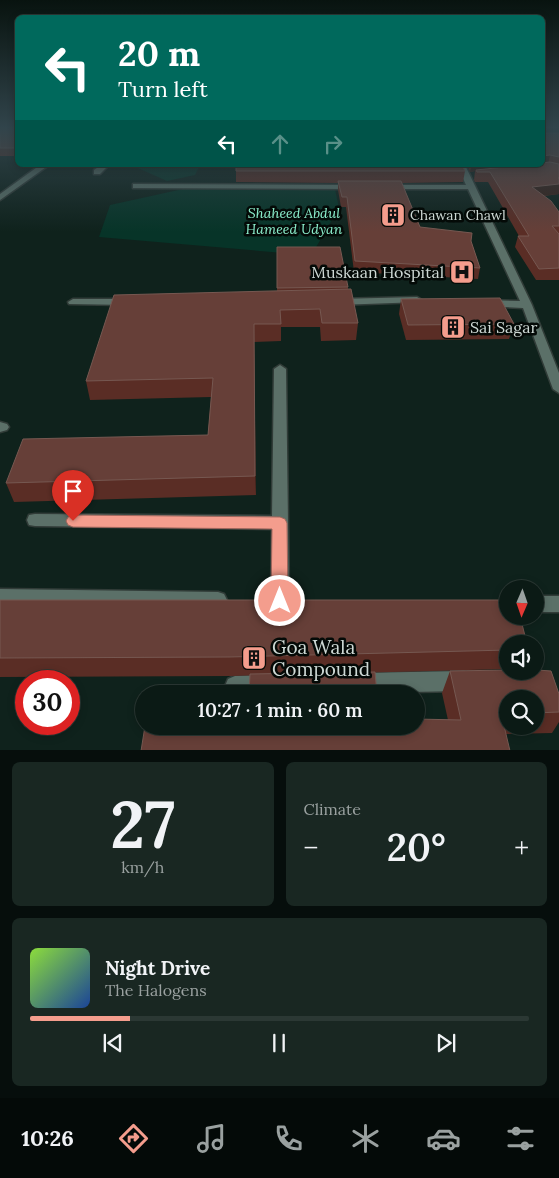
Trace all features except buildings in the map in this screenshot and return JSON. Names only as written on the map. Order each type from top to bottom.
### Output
[{"type":"street","points":[[0,198],[42,167]]},
{"type":"street","points":[[97,172],[103,167]]},
{"type":"street","points":[[463,167],[471,176],[472,187],[527,305],[559,390]]},
{"type":"street","points":[[136,186],[366,187]]},
{"type":"street","points":[[376,187],[472,187]]},
{"type":"street","points":[[330,302],[428,301]]},
{"type":"street","points":[[73,302],[142,302]]},
{"type":"street","points":[[477,303],[527,305]]},
{"type":"street","points":[[280,369],[280,601]]},
{"type":"street","points":[[35,520],[280,523]]},
{"type":"street","points":[[0,597],[240,600]]},
{"type":"street","points":[[260,600],[300,601]]},
{"type":"street","points":[[544,604],[559,604]]},
{"type":"street","points":[[342,684],[477,681]]},
{"type":"green space","points":[[136,167],[199,167],[195,175],[167,181]]},
{"type":"green space","name":"Shaheed Abdul Hameed Udyan","points":[[183,189],[335,189],[339,208],[315,249],[295,254],[99,237],[110,205]]},
{"type":"place","name":"Chawan Chawl","points":[[393,215]]},
{"type":"place","name":"Muskaan Hospital","points":[[462,272]]},
{"type":"place","name":"Sai Sagar","points":[[453,327]]},
{"type":"place","name":"Goa Wala Compound","points":[[254,658]]},
{"type":"route","points":[[73,521],[280,523],[280,601]]}]
